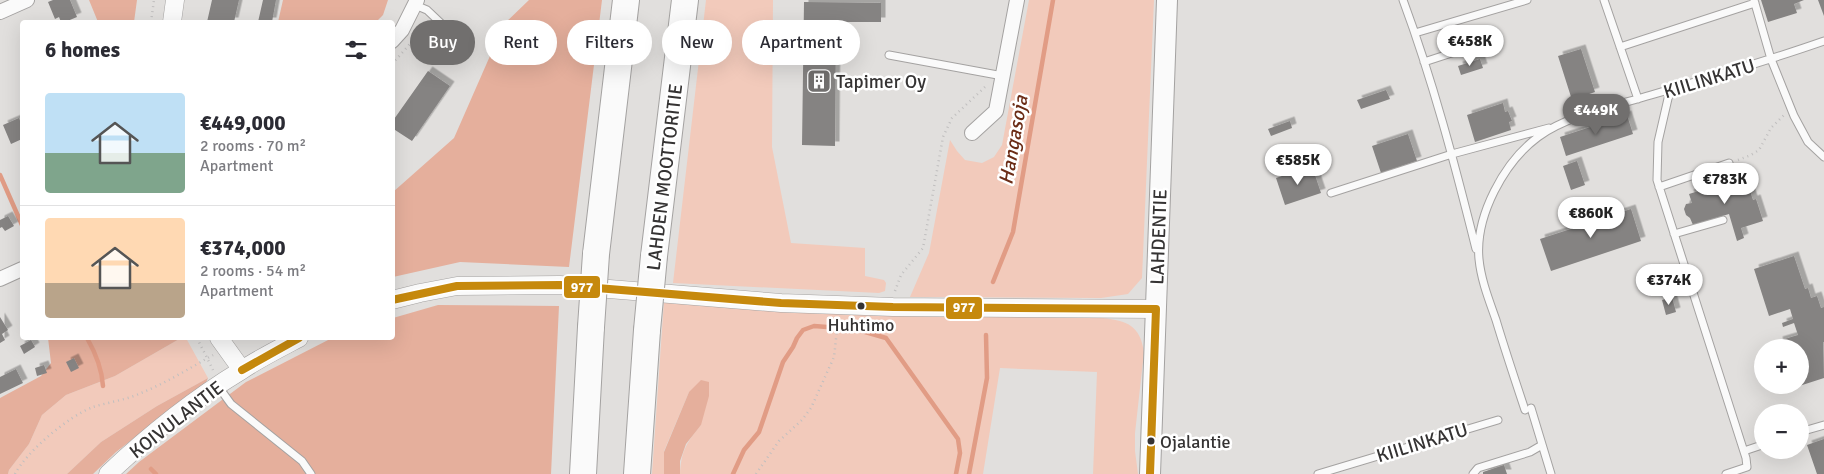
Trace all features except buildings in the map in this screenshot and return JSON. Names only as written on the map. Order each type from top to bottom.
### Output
[{"type":"highway","points":[[583,474],[596,254],[626,0]]},
{"type":"highway","name":"LAHDEN MOOTTORITIE","points":[[637,474],[654,256],[685,0]]},
{"type":"main road","name":"LAHDENTIE","points":[[1150,474],[1167,0]]},
{"type":"street","points":[[0,12],[27,0]]},
{"type":"street","points":[[172,20],[175,0]]},
{"type":"street","points":[[972,133],[996,111],[996,75],[1017,0]]},
{"type":"street","points":[[395,38],[402,30],[416,3]]},
{"type":"street","points":[[0,278],[20,270]]},
{"type":"street","points":[[395,299],[457,286],[551,285],[782,303],[892,307],[1156,309]]},
{"type":"street","name":"KOIVULANTIE","points":[[108,474],[173,418],[242,370],[295,340]]},
{"type":"street","points":[[222,342],[242,370]]},
{"type":"lane","points":[[1403,0],[1452,154],[1479,258]]},
{"type":"lane","points":[[1415,33],[1527,0]]},
{"type":"lane","points":[[1604,0],[1638,99]]},
{"type":"lane","points":[[1620,47],[1754,1],[1770,60],[1791,109],[1808,142],[1824,157]]},
{"type":"lane","points":[[416,3],[428,10],[438,20]]},
{"type":"lane","name":"KIILINKATU","points":[[1551,474],[1484,285],[1479,258],[1482,225],[1493,194],[1512,163],[1538,137],[1556,126],[1638,99],[1770,60],[1824,41]]},
{"type":"lane","points":[[1424,62],[1467,48]]},
{"type":"lane","points":[[889,55],[996,75]]},
{"type":"lane","points":[[1670,90],[1658,142],[1656,174],[1744,451],[1747,467],[1726,474]]},
{"type":"lane","points":[[1331,193],[1452,154],[1556,126]]},
{"type":"lane","points":[[1659,187],[1729,163]]},
{"type":"lane","points":[[1674,234],[1722,220]]},
{"type":"lane","points":[[218,386],[231,404],[302,461],[312,474]]},
{"type":"lane","name":"KIILINKATU","points":[[1318,474],[1498,420]]},
{"type":"lane","points":[[1809,429],[1824,425]]},
{"type":"lane","points":[[1473,474],[1478,468],[1530,452],[1542,446]]},
{"type":"lane","points":[[1744,451],[1754,448]]},
{"type":"path","points":[[151,20],[154,0]]},
{"type":"path","points":[[892,307],[901,275],[924,248],[943,137],[952,118],[985,89],[996,75]]},
{"type":"path","points":[[1729,163],[1751,155],[1758,150],[1771,128],[1791,109]]},
{"type":"path","points":[[756,474],[779,441],[802,420],[811,408],[834,357],[838,320]]},
{"type":"path","points":[[197,340],[207,358],[218,386]]},
{"type":"path","points":[[15,474],[18,467],[32,451],[69,419],[94,407],[140,394],[207,358],[222,342]]},
{"type":"shaded area","points":[[89,0],[137,0],[134,20],[97,20]]},
{"type":"shaded area","points":[[283,0],[388,0],[383,15],[378,20],[278,20]]},
{"type":"shaded area","points":[[529,0],[602,0],[600,20],[567,20],[567,65],[594,65],[569,267],[460,262],[395,277],[395,190],[454,138],[486,65],[557,65],[557,20],[508,20]]},
{"type":"shaded area","points":[[706,0],[773,0],[773,20],[742,20],[742,65],[773,65],[772,147],[791,243],[865,248],[865,276],[884,280],[886,283],[885,291],[879,293],[673,283],[698,65],[732,65],[732,20],[704,20]]},
{"type":"shaded area","points":[[1029,0],[1154,0],[1142,278],[1128,294],[1101,298],[910,297],[929,253],[950,140],[965,160],[982,163],[994,157],[1002,145]]},
{"type":"shaded area","points":[[664,301],[1103,318],[1125,323],[1136,330],[1144,352],[1135,433],[1138,474],[1093,474],[1097,372],[1000,368],[983,474],[680,474],[686,447],[701,425],[689,392],[664,451],[664,474],[652,474]]},
{"type":"shaded area","points":[[438,305],[559,306],[551,474],[126,474],[139,462],[246,382],[328,340],[395,340],[395,317]]},
{"type":"shaded area","points":[[48,340],[178,340],[115,376],[66,395],[42,415],[29,444],[8,474],[0,474],[0,398],[41,376],[51,363]]},
{"type":"shaded area","points":[[178,340],[187,340],[208,378],[157,406],[101,442],[67,474],[8,474],[29,444],[42,415],[66,395],[115,376]]},
{"type":"shaded area","points":[[208,378],[204,387],[116,452],[93,474],[67,474],[101,442],[157,406]]},
{"type":"shaded area","points":[[701,380],[709,382],[709,396],[701,425],[686,444],[680,461],[680,474],[664,474],[664,452],[689,392]]},
{"type":"waterway","name":"Hangasoja","points":[[993,282],[1013,232],[1053,0]]},
{"type":"waterway","points":[[0,175],[20,220]]},
{"type":"waterway","points":[[733,474],[744,450],[759,432],[783,362],[797,338],[803,330],[814,326],[827,327]]},
{"type":"waterway","points":[[848,327],[886,338],[958,439],[960,453],[956,474]]},
{"type":"waterway","name":"Hangasoja","points":[[969,474],[987,378],[986,335]]},
{"type":"waterway","points":[[88,340],[98,361],[103,386]]},
{"type":"waterway","points":[[151,469],[156,474]]},
{"type":"transit line","name":"977","points":[[395,299],[457,286],[560,285],[781,303],[893,307],[1156,309]]},
{"type":"transit line","name":"977","points":[[1150,474],[1156,309]]},
{"type":"transit line","name":"977","points":[[242,370],[295,340]]},
{"type":"place","name":"Tapimer Oy","points":[[819,81]]},
{"type":"place","name":"Huhtimo","points":[[861,306]]},
{"type":"place","name":"Ojalantie","points":[[1151,441]]}]
